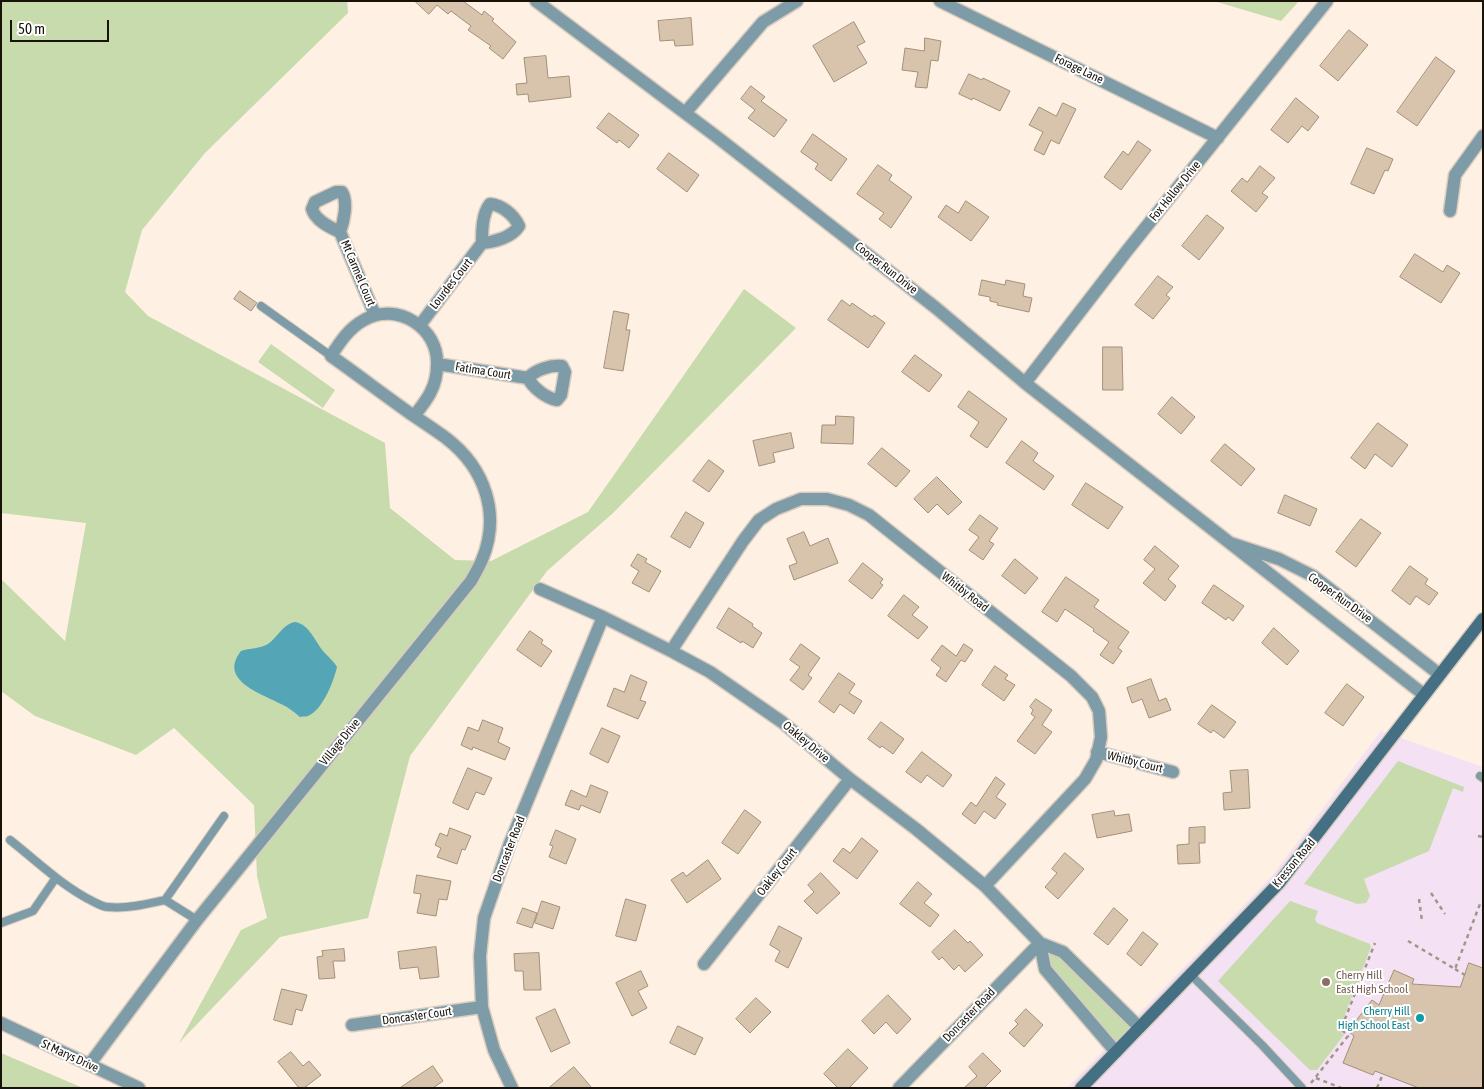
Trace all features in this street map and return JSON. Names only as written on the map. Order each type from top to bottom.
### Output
[{"type":"street","name":"Cooper Run Drive","points":[[536,1],[685,113],[936,308],[1025,383],[1423,694]]},
{"type":"street","points":[[685,113],[764,22],[796,1]]},
{"type":"street","name":"Forage Lane","points":[[940,1],[1218,138]]},
{"type":"street","name":"Fox Hollow Drive","points":[[1025,383],[1327,1]]},
{"type":"street","points":[[1450,211],[1455,175],[1483,136]]},
{"type":"street","name":"Mt Carmel Court","points":[[340,232],[375,315]]},
{"type":"street","name":"Lourdes Court","points":[[420,325],[482,243]]},
{"type":"street","points":[[331,356],[351,330],[366,318],[390,314],[411,319],[420,325],[425,330],[434,347],[438,364],[433,389],[428,399],[414,416]]},
{"type":"street","name":"Village Drive","points":[[89,1064],[197,920],[471,581],[482,560],[490,532],[489,507],[484,485],[472,464],[447,439],[331,356]]},
{"type":"street","name":"Fatima Court","points":[[438,364],[528,378]]},
{"type":"street","name":"Whitby Road","points":[[672,651],[743,541],[759,520],[776,509],[801,500],[827,499],[849,505],[869,515],[1071,676],[1092,696],[1099,711],[1101,737],[1098,752],[1096,760],[1085,779],[985,886]]},
{"type":"street","name":"Cooper Run Drive","points":[[1230,542],[1279,559],[1313,576],[1439,674]]},
{"type":"street","name":"Oakley Drive","points":[[540,589],[672,651],[710,672],[782,722],[850,779],[916,829],[985,886],[1040,943]]},
{"type":"street","name":"Doncaster Road","points":[[512,1088],[494,1050],[482,1007],[480,956],[484,918],[510,843],[603,617]]},
{"type":"street","name":"Kresson Road","points":[[1081,1088],[1279,883],[1483,618]]},
{"type":"street","name":"Whitby Court","points":[[1098,752],[1173,772]]},
{"type":"street","name":"Oakley Court","points":[[704,964],[850,779]]},
{"type":"street","points":[[1040,943],[1063,952],[1139,1028]]},
{"type":"street","points":[[1040,943],[1045,969],[1116,1052]]},
{"type":"street","name":"Doncaster Road","points":[[899,1088],[1040,943]]},
{"type":"street","name":"Doncaster Court","points":[[352,1025],[482,1007]]},
{"type":"street","name":"St Marys Drive","points":[[1,1023],[139,1088]]},
{"type":"lane","points":[[261,306],[331,356]]},
{"type":"lane","points":[[10,840],[55,879],[78,894],[106,908],[131,907],[165,900],[224,816]]},
{"type":"lane","points":[[1,923],[33,911],[55,879]]},
{"type":"lane","points":[[165,900],[197,920]]},
{"type":"lane","points":[[1190,974],[1268,1051],[1302,1088]]},
{"type":"path","points":[[1478,836],[1483,837]]},
{"type":"path","points":[[1431,893],[1445,914]]},
{"type":"path","points":[[1419,899],[1422,921]]},
{"type":"path","points":[[1455,969],[1480,904]]},
{"type":"path","points":[[1408,941],[1465,975]]},
{"type":"path","points":[[1311,1083],[1348,1036],[1340,1029],[1375,943]]},
{"type":"path","points":[[1377,1088],[1383,1074]]},
{"type":"path","points":[[1316,1078],[1341,1088]]},
{"type":"shaded area","name":"Cherry Hill East High School","points":[[1381,731],[1483,767],[1483,1088],[1067,1088],[1272,876]]},
{"type":"green space","points":[[1,1],[347,1],[348,13],[205,153],[142,230],[125,292],[148,316],[385,443],[390,508],[455,560],[491,561],[588,512],[744,289],[796,328],[612,514],[547,571],[410,756],[368,918],[280,937],[179,1043],[241,930],[267,918],[257,876],[254,805],[174,728],[136,755],[35,716],[1,691],[1,579],[65,641],[86,523],[1,513]]},
{"type":"green space","points":[[1214,1],[1299,1],[1281,21]]},
{"type":"green space","points":[[271,344],[335,390],[323,408],[258,362]]},
{"type":"green space","points":[[1398,761],[1464,787],[1463,792],[1453,788],[1429,851],[1364,879],[1370,896],[1366,903],[1357,904],[1304,884]]},
{"type":"green space","points":[[1290,901],[1318,911],[1315,919],[1317,923],[1370,944],[1371,947],[1339,1030],[1344,1035],[1317,1070],[1310,1070],[1218,981]]},
{"type":"green space","points":[[1040,943],[1063,952],[1139,1027],[1116,1052],[1045,969]]},
{"type":"green space","points":[[1,1053],[83,1088],[1,1088]]},
{"type":"water","points":[[295,622],[308,629],[337,667],[330,687],[318,708],[308,716],[300,717],[286,707],[244,684],[238,678],[235,670],[235,661],[241,651],[268,644],[287,625]]},
{"type":"building","points":[[415,1],[463,1],[482,15],[484,11],[494,19],[492,21],[516,42],[503,59],[489,48],[491,46],[468,30],[471,26],[451,11],[448,14],[437,5],[429,14]]},
{"type":"building","points":[[691,18],[693,45],[675,46],[674,40],[660,41],[658,21]]},
{"type":"building","points":[[854,22],[865,42],[857,46],[867,63],[834,82],[813,46]]},
{"type":"building","points":[[1349,30],[1368,45],[1338,81],[1320,66]]},
{"type":"building","points":[[925,38],[941,41],[938,61],[931,60],[927,88],[915,87],[918,72],[902,70],[905,48],[924,51]]},
{"type":"building","points":[[546,56],[548,78],[569,76],[571,97],[529,102],[528,94],[517,95],[516,84],[527,83],[524,58]]},
{"type":"building","points":[[1436,57],[1455,71],[1417,126],[1397,112]]},
{"type":"building","points":[[969,74],[982,80],[983,78],[1010,91],[1000,111],[973,98],[972,100],[959,94]]},
{"type":"building","points":[[751,86],[765,97],[761,101],[787,120],[774,137],[748,118],[755,110],[741,99]]},
{"type":"building","points":[[1296,98],[1319,117],[1308,131],[1302,126],[1288,143],[1271,130]]},
{"type":"building","points":[[1063,103],[1076,109],[1059,144],[1051,140],[1044,155],[1034,150],[1043,132],[1029,125],[1039,107],[1056,116]]},
{"type":"building","points":[[609,113],[639,135],[629,148],[619,140],[617,143],[597,128]]},
{"type":"building","points":[[813,134],[847,159],[831,181],[815,169],[818,164],[801,152]]},
{"type":"building","points":[[1138,141],[1151,150],[1121,190],[1104,177],[1123,151],[1128,155]]},
{"type":"building","points":[[1367,148],[1393,159],[1388,171],[1385,170],[1374,194],[1351,184]]},
{"type":"building","points":[[669,153],[699,175],[687,192],[657,169]]},
{"type":"building","points":[[878,165],[892,175],[889,180],[912,197],[891,228],[879,219],[884,213],[857,194]]},
{"type":"building","points":[[1260,166],[1275,178],[1262,193],[1268,197],[1256,212],[1231,191],[1242,178],[1247,182]]},
{"type":"building","points":[[966,201],[989,217],[971,241],[938,217],[946,205],[958,213]]},
{"type":"building","points":[[1207,215],[1224,228],[1199,260],[1182,246]]},
{"type":"building","points":[[1415,254],[1443,272],[1447,265],[1460,273],[1441,303],[1400,277]]},
{"type":"building","points":[[1158,276],[1173,287],[1166,295],[1170,298],[1153,319],[1135,305]]},
{"type":"building","points":[[982,280],[1005,285],[1006,280],[1025,284],[1023,296],[1032,298],[1029,312],[997,305],[998,303],[990,301],[990,297],[979,295]]},
{"type":"building","points":[[240,291],[257,303],[251,311],[234,299]]},
{"type":"building","points":[[842,300],[850,306],[852,303],[872,317],[874,315],[885,323],[868,348],[828,320]]},
{"type":"building","points":[[614,311],[629,314],[626,330],[630,330],[623,371],[604,368]]},
{"type":"building","points":[[1103,347],[1122,347],[1123,390],[1103,390]]},
{"type":"building","points":[[915,355],[942,375],[929,392],[902,372]]},
{"type":"building","points":[[969,391],[1007,419],[987,448],[970,436],[979,422],[958,407]]},
{"type":"building","points":[[1172,397],[1195,417],[1181,434],[1158,414]]},
{"type":"building","points":[[836,416],[854,417],[853,444],[821,443],[822,425],[835,425]]},
{"type":"building","points":[[1378,423],[1408,445],[1392,467],[1375,454],[1365,469],[1351,458]]},
{"type":"building","points":[[791,433],[794,448],[773,453],[775,462],[759,466],[753,441]]},
{"type":"building","points":[[1022,441],[1038,453],[1033,461],[1054,476],[1044,490],[1006,463]]},
{"type":"building","points":[[1225,444],[1255,469],[1241,486],[1211,461]]},
{"type":"building","points":[[882,448],[910,471],[896,487],[868,464]]},
{"type":"building","points":[[709,460],[724,471],[709,492],[693,481]]},
{"type":"building","points":[[937,477],[962,502],[948,515],[937,504],[928,513],[914,499]]},
{"type":"building","points":[[1086,483],[1123,507],[1108,529],[1072,505]]},
{"type":"building","points":[[1285,495],[1317,509],[1310,526],[1278,513]]},
{"type":"building","points":[[686,512],[704,523],[690,548],[671,537]]},
{"type":"building","points":[[980,515],[998,528],[989,541],[994,544],[983,560],[969,550],[979,537],[969,530]]},
{"type":"building","points":[[1361,519],[1381,533],[1356,567],[1336,552]]},
{"type":"building","points":[[804,532],[810,546],[828,538],[838,563],[794,580],[789,566],[797,563],[787,539]]},
{"type":"building","points":[[1155,546],[1179,566],[1168,579],[1176,586],[1165,601],[1143,583],[1155,569],[1144,560]]},
{"type":"building","points":[[638,554],[647,559],[645,562],[661,571],[649,592],[632,583],[639,571],[631,566]]},
{"type":"building","points":[[1015,559],[1038,578],[1025,594],[1002,576]]},
{"type":"building","points":[[863,563],[883,579],[880,583],[883,585],[872,599],[849,581]]},
{"type":"building","points":[[1410,566],[1428,579],[1425,584],[1438,593],[1429,605],[1416,596],[1410,605],[1392,591]]},
{"type":"building","points":[[1066,577],[1099,600],[1094,607],[1129,632],[1118,648],[1122,651],[1113,664],[1100,655],[1109,642],[1093,631],[1094,629],[1065,609],[1057,622],[1042,612]]},
{"type":"building","points":[[1214,585],[1244,606],[1233,621],[1228,617],[1226,620],[1202,603]]},
{"type":"building","points":[[904,595],[919,607],[912,615],[928,627],[918,639],[888,616]]},
{"type":"building","points":[[729,608],[753,624],[752,626],[762,633],[753,648],[717,628]]},
{"type":"building","points":[[1274,628],[1299,651],[1287,665],[1262,643]]},
{"type":"building","points":[[530,631],[543,640],[541,643],[552,651],[541,667],[517,650]]},
{"type":"building","points":[[801,644],[820,658],[808,675],[812,678],[803,690],[790,680],[800,667],[790,660]]},
{"type":"building","points":[[964,644],[973,650],[965,662],[961,660],[946,682],[936,675],[941,668],[931,660],[942,645],[956,656]]},
{"type":"building","points":[[995,666],[1008,675],[1005,679],[1015,685],[1004,701],[982,685]]},
{"type":"building","points":[[839,673],[855,684],[849,693],[862,701],[854,714],[840,704],[834,713],[819,702]]},
{"type":"building","points":[[631,675],[647,682],[640,700],[646,702],[638,719],[607,706],[614,688],[624,692]]},
{"type":"building","points":[[1151,679],[1159,701],[1166,698],[1171,710],[1149,718],[1142,699],[1132,703],[1127,688]]},
{"type":"building","points":[[1347,684],[1364,697],[1343,726],[1325,713]]},
{"type":"building","points":[[1036,699],[1052,710],[1042,725],[1052,732],[1035,754],[1017,741],[1035,717],[1031,714],[1033,710],[1030,707]]},
{"type":"building","points":[[1212,705],[1236,722],[1224,738],[1213,730],[1211,733],[1198,724]]},
{"type":"building","points":[[483,720],[503,728],[498,742],[510,748],[505,760],[473,747],[472,750],[461,745],[468,727],[478,731]]},
{"type":"building","points":[[881,722],[904,739],[893,754],[882,746],[880,748],[868,739]]},
{"type":"building","points":[[602,728],[620,736],[608,763],[590,754]]},
{"type":"building","points":[[922,752],[952,775],[943,787],[927,775],[921,783],[906,772]]},
{"type":"building","points":[[468,768],[492,778],[484,795],[476,792],[468,810],[453,803]]},
{"type":"building","points":[[1248,770],[1250,808],[1224,810],[1223,793],[1232,792],[1230,771]]},
{"type":"building","points":[[996,777],[1005,784],[996,797],[1006,804],[995,819],[984,811],[975,824],[962,814],[971,802],[976,806]]},
{"type":"building","points":[[591,785],[608,792],[600,813],[581,805],[579,810],[565,805],[571,790],[586,797]]},
{"type":"building","points":[[745,810],[761,822],[738,854],[722,843]]},
{"type":"building","points":[[1114,811],[1115,816],[1129,814],[1132,831],[1097,838],[1092,815]]},
{"type":"building","points":[[1205,827],[1205,843],[1199,843],[1200,863],[1178,864],[1177,845],[1189,844],[1189,828]]},
{"type":"building","points":[[450,828],[471,836],[465,850],[462,849],[457,864],[437,857],[441,848],[435,845],[440,833],[447,836]]},
{"type":"building","points":[[556,830],[576,839],[566,864],[549,857],[553,846],[550,845]]},
{"type":"building","points":[[862,838],[878,851],[857,879],[833,861],[843,848],[850,853]]},
{"type":"building","points":[[1065,853],[1084,869],[1058,899],[1045,887],[1057,873],[1052,869]]},
{"type":"building","points":[[708,860],[721,879],[687,903],[671,880],[683,872],[686,876]]},
{"type":"building","points":[[821,873],[840,893],[817,914],[804,901],[814,892],[808,885]]},
{"type":"building","points":[[417,875],[451,881],[447,900],[439,899],[436,916],[417,913],[421,894],[414,893]]},
{"type":"building","points":[[918,882],[932,894],[924,903],[939,915],[930,927],[900,904]]},
{"type":"building","points":[[626,899],[646,905],[636,941],[616,936]]},
{"type":"building","points":[[542,901],[560,907],[553,929],[535,923]]},
{"type":"building","points":[[523,908],[537,913],[532,928],[517,923]]},
{"type":"building","points":[[1114,908],[1128,920],[1108,945],[1094,934]]},
{"type":"building","points":[[779,926],[802,938],[788,968],[775,961],[780,951],[770,945]]},
{"type":"building","points":[[955,930],[968,943],[970,941],[983,955],[965,972],[959,965],[954,970],[942,957],[939,960],[932,952]]},
{"type":"building","points":[[1143,932],[1158,944],[1141,966],[1127,954]]},
{"type":"building","points":[[436,947],[439,977],[420,979],[418,967],[400,969],[398,952]]},
{"type":"building","points":[[344,949],[345,961],[333,961],[335,978],[319,979],[317,957],[323,956],[322,951]]},
{"type":"building","points":[[539,953],[541,990],[524,990],[523,971],[515,971],[514,954]]},
{"type":"building","name":"Cherry Hill High School East","points":[[1469,963],[1483,968],[1483,1088],[1419,1088],[1375,1071],[1373,1075],[1343,1063],[1354,1036],[1348,1031],[1372,1000],[1379,1005],[1394,970],[1414,979],[1412,984],[1460,987]]},
{"type":"building","points":[[641,971],[648,986],[638,991],[647,1008],[632,1016],[616,983]]},
{"type":"building","points":[[282,989],[307,995],[302,1011],[296,1009],[292,1025],[274,1020]]},
{"type":"building","points":[[888,995],[911,1019],[897,1034],[886,1022],[874,1034],[862,1021]]},
{"type":"building","points":[[756,998],[771,1012],[750,1033],[736,1019]]},
{"type":"building","points":[[555,1009],[570,1043],[551,1052],[536,1018]]},
{"type":"building","points":[[1026,1009],[1043,1025],[1024,1047],[1009,1033],[1018,1024],[1015,1021]]},
{"type":"building","points":[[678,1026],[703,1038],[695,1055],[670,1043]]},
{"type":"building","points":[[848,1049],[868,1068],[849,1088],[838,1088],[824,1074]]},
{"type":"building","points":[[291,1052],[303,1066],[309,1061],[321,1075],[304,1088],[299,1088],[278,1062]]},
{"type":"building","points":[[983,1053],[1001,1071],[984,1088],[964,1088],[977,1076],[969,1067]]},
{"type":"building","points":[[433,1066],[443,1081],[433,1088],[400,1088]]},
{"type":"building","points":[[574,1067],[592,1088],[549,1088]]},
{"type":"place","name":"Cherry Hill East High School","points":[[1326,982]]},
{"type":"place","name":"Cherry Hill High School East","points":[[1420,1018]]}]
